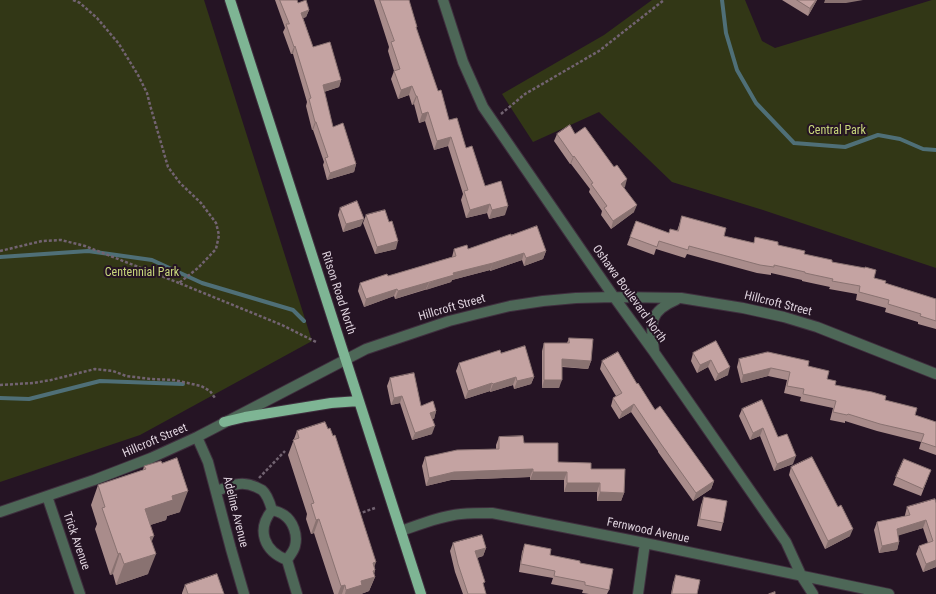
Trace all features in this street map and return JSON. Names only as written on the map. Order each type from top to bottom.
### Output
[{"type":"main road","name":"Ritson Road North","points":[[230,0],[421,594]]},
{"type":"main road","points":[[224,422],[245,417],[331,403],[359,401]]},
{"type":"street","name":"Oshawa Boulevard North","points":[[443,0],[463,62],[484,107],[614,297],[786,542],[802,577],[813,594]]},
{"type":"street","name":"Hillcroft Street","points":[[0,512],[94,480],[151,458],[197,437],[366,349],[477,314],[510,306],[543,301],[614,297],[681,298],[743,308],[784,317],[817,328],[936,374]]},
{"type":"street","points":[[654,352],[651,328],[654,318],[658,311],[666,305],[681,298]]},
{"type":"street","name":"Adeline Avenue","points":[[197,437],[208,462],[244,594]]},
{"type":"street","points":[[216,491],[239,484],[246,483],[252,485],[263,490],[268,498],[272,510]]},
{"type":"street","name":"Trick Avenue","points":[[47,496],[80,594]]},
{"type":"street","points":[[272,510],[263,527],[265,540],[272,551],[287,560]]},
{"type":"street","points":[[272,510],[285,515],[295,532],[296,545],[287,560]]},
{"type":"street","name":"Fernwood Avenue","points":[[401,531],[444,517],[460,514],[492,513],[889,594]]},
{"type":"street","points":[[638,594],[645,543]]},
{"type":"street","points":[[287,560],[297,594]]},
{"type":"path","points":[[74,0],[80,3],[97,18],[119,44],[147,93],[168,167],[180,183],[201,203],[216,223],[219,235],[216,249],[198,268],[179,283]]},
{"type":"path","points":[[493,121],[525,94],[599,51],[664,0]]},
{"type":"path","points":[[0,251],[42,241],[61,240],[85,246],[282,325],[316,342]]},
{"type":"path","points":[[0,384],[33,383],[95,369],[113,371],[126,376],[174,380],[201,386],[210,391],[215,398]]},
{"type":"path","points":[[252,485],[285,451]]},
{"type":"path","points":[[354,515],[375,508]]},
{"type":"green space","name":"Centennial Park","points":[[0,0],[204,0],[312,341],[140,435],[0,482]]},
{"type":"green space","name":"Central Park","points":[[652,0],[745,0],[762,41],[775,48],[936,0],[936,268],[763,210],[672,182],[599,112],[533,142],[502,94],[604,35]]},
{"type":"building","points":[[280,0],[297,0],[298,3],[306,0],[309,10],[301,13],[313,47],[330,42],[341,80],[323,85],[333,127],[343,123],[356,164],[330,173],[325,158],[328,157],[315,122],[309,99],[311,98],[295,46],[294,47],[286,24],[289,24]]},
{"type":"building","points":[[380,0],[409,0],[416,27],[438,91],[441,90],[449,120],[457,118],[466,148],[472,146],[485,186],[501,181],[508,206],[492,210],[490,204],[470,210],[464,191],[468,190],[451,137],[437,141],[428,112],[422,114],[417,96],[412,86],[401,90],[394,71],[400,69],[391,42],[394,41]]},
{"type":"building","points":[[797,0],[816,0],[810,8]]},
{"type":"building","points":[[570,125],[575,134],[585,127],[614,167],[617,165],[627,179],[621,184],[637,205],[613,221],[604,208],[607,206],[591,184],[593,183],[557,134]]},
{"type":"building","points":[[357,201],[364,219],[346,224],[340,208]]},
{"type":"building","points":[[385,210],[389,222],[392,221],[398,241],[377,247],[366,215]]},
{"type":"building","points":[[682,216],[726,228],[724,236],[754,243],[755,237],[778,242],[778,245],[805,251],[804,254],[832,260],[832,262],[876,270],[874,278],[886,281],[885,283],[936,299],[936,321],[920,316],[921,314],[888,304],[889,300],[859,292],[860,286],[832,281],[833,279],[774,265],[774,267],[760,265],[689,246],[688,250],[659,241],[657,247],[630,237],[636,221],[669,233],[670,229],[678,231]]},
{"type":"building","points":[[537,226],[546,251],[526,258],[524,253],[493,263],[453,273],[454,275],[398,291],[397,289],[366,299],[360,283],[387,274],[388,276],[456,256],[454,249],[467,245],[468,249]]},
{"type":"building","points":[[569,338],[593,339],[591,361],[562,359],[562,380],[544,380],[544,343],[569,343]]},
{"type":"building","points":[[716,341],[730,367],[718,374],[711,360],[700,365],[693,353]]},
{"type":"building","points":[[525,346],[534,377],[517,381],[516,377],[468,391],[459,363],[500,350],[501,353]]},
{"type":"building","points":[[618,352],[655,410],[660,406],[714,481],[696,493],[634,404],[622,412],[613,398],[622,393],[602,361]]},
{"type":"building","points":[[768,352],[809,361],[808,366],[829,371],[827,379],[836,381],[835,385],[872,392],[886,396],[885,400],[917,408],[915,415],[936,422],[936,447],[921,442],[924,434],[880,424],[848,414],[833,412],[836,401],[803,394],[804,389],[787,386],[790,372],[771,368],[743,375],[739,359]]},
{"type":"building","points":[[414,373],[421,406],[433,401],[436,411],[430,413],[435,426],[415,433],[402,396],[394,398],[390,378]]},
{"type":"building","points":[[762,400],[778,437],[787,434],[796,456],[777,464],[763,428],[753,433],[742,409]]},
{"type":"building","points":[[325,422],[328,429],[330,428],[333,436],[335,435],[376,562],[373,563],[375,577],[361,581],[362,585],[346,590],[345,585],[341,586],[319,519],[316,520],[311,504],[314,503],[293,440],[299,438],[297,431]]},
{"type":"building","points":[[523,436],[524,443],[558,443],[558,462],[591,463],[591,469],[625,469],[624,493],[600,492],[600,483],[567,483],[567,472],[533,472],[533,469],[454,472],[429,478],[425,457],[457,450],[499,449],[499,437]]},
{"type":"building","points":[[812,457],[838,507],[841,505],[853,529],[828,541],[791,467]]},
{"type":"building","points":[[177,458],[188,491],[172,496],[173,500],[145,509],[154,536],[150,537],[156,554],[124,564],[120,553],[118,554],[102,508],[105,507],[98,485],[146,469],[144,466],[161,461],[162,463]]},
{"type":"building","points":[[904,459],[931,470],[923,489],[896,477]]},
{"type":"building","points":[[704,497],[727,501],[723,523],[700,519]]},
{"type":"building","points":[[935,499],[936,560],[926,564],[919,546],[933,541],[926,520],[897,529],[899,542],[882,546],[877,522],[910,515],[907,507]]},
{"type":"building","points":[[482,535],[486,548],[475,551],[485,582],[483,583],[486,594],[468,594],[453,543]]},
{"type":"building","points":[[525,544],[551,549],[550,555],[580,561],[580,563],[613,569],[609,590],[585,585],[585,582],[554,576],[555,571],[521,564]]},
{"type":"building","points":[[217,574],[224,594],[188,594],[185,585]]},
{"type":"building","points":[[676,575],[700,580],[697,594],[672,594]]},
{"type":"waterway","points":[[722,0],[726,33],[737,70],[756,103],[794,143],[845,147],[878,135],[900,139],[923,149],[936,150]]},
{"type":"waterway","points":[[0,257],[88,251],[152,260],[202,283],[293,310],[304,321]]},
{"type":"waterway","points":[[0,398],[29,399],[100,381],[183,384]]}]
